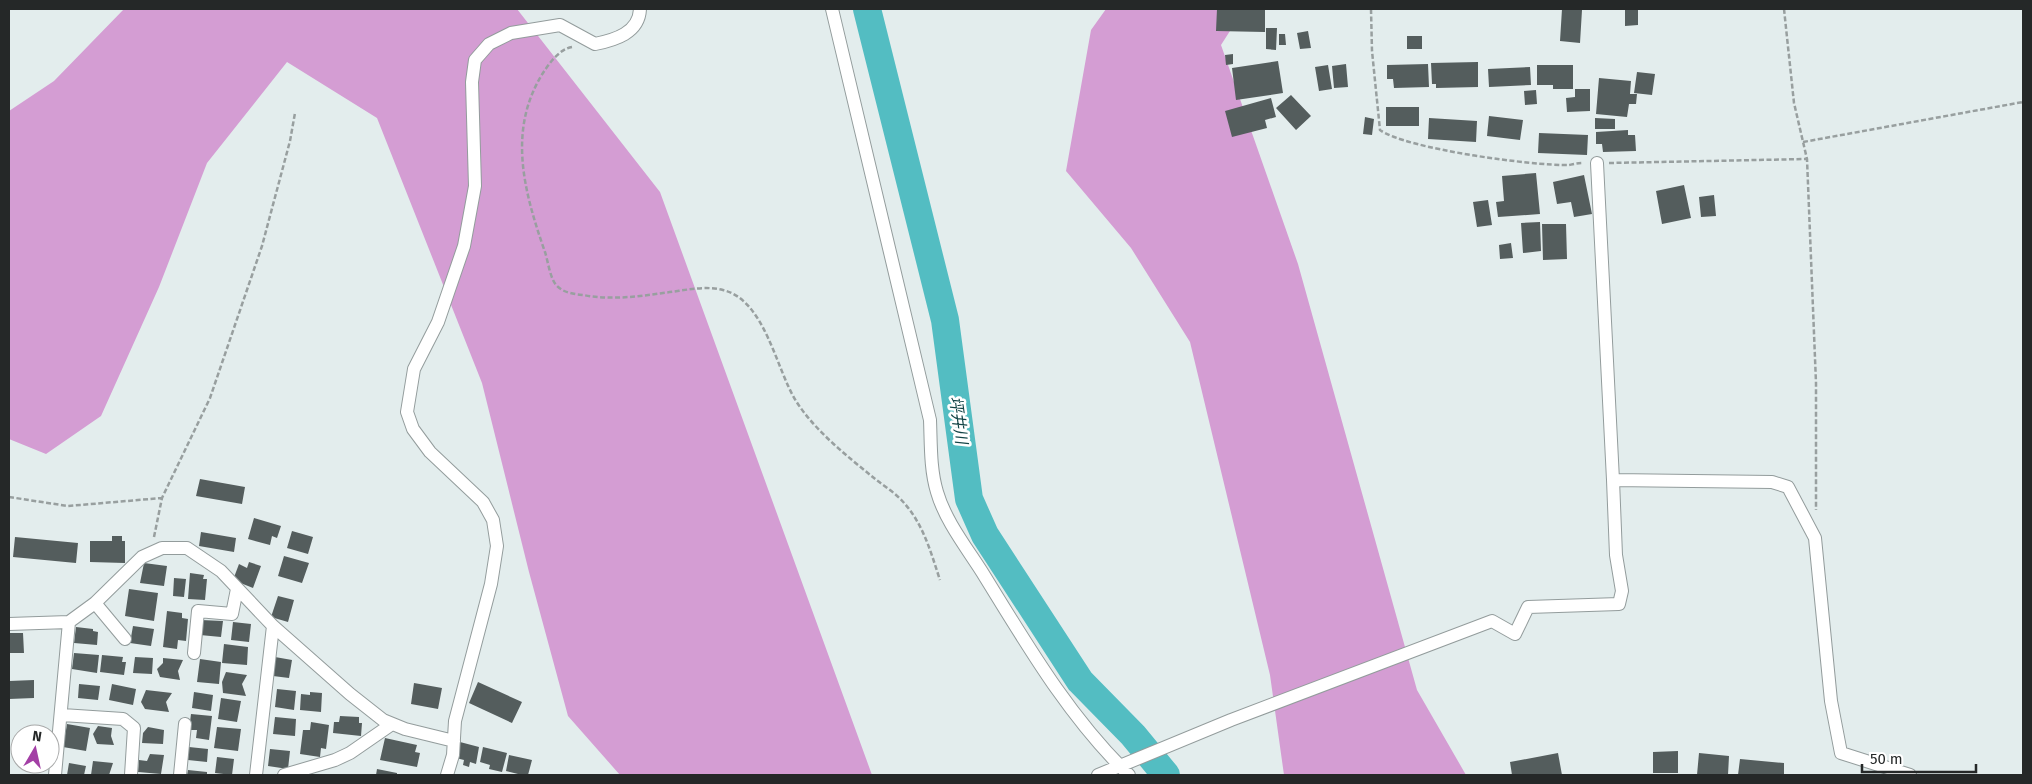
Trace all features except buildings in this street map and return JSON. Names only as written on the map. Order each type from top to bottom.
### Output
[{"type":"street","points":[[447,775],[454,740],[456,713],[491,584],[497,546],[493,520],[483,502],[430,452],[413,429],[407,412],[414,368],[438,322],[464,246],[475,186],[472,82],[475,60],[489,44],[511,33],[560,25],[595,44],[614,40],[628,32],[640,16],[640,9]]},
{"type":"street","points":[[832,9],[930,420],[931,456],[937,492],[953,525],[1045,675],[1102,749],[1124,771]]},
{"type":"street","points":[[1098,775],[1124,771],[1134,760],[1232,720],[1492,621],[1516,634],[1528,607],[1619,604],[1622,591],[1616,555],[1597,163]]},
{"type":"street","points":[[1613,480],[1772,482],[1788,487],[1815,538],[1830,701],[1841,753],[1910,775]]},
{"type":"street","points":[[9,624],[69,622],[95,604],[142,557],[152,551],[176,547],[196,552],[221,571],[273,626],[350,694],[383,720],[405,729],[454,740]]},
{"type":"street","points":[[194,653],[198,611],[232,614],[237,589]]},
{"type":"street","points":[[95,604],[125,639]]},
{"type":"street","points":[[55,775],[62,715],[69,622]]},
{"type":"street","points":[[256,775],[273,626]]},
{"type":"street","points":[[62,715],[123,719],[130,723],[134,728],[131,775]]},
{"type":"street","points":[[180,775],[185,724]]},
{"type":"street","points":[[284,775],[335,760],[350,753],[392,724]]},
{"type":"path","points":[[1371,9],[1372,51],[1380,130],[1387,136],[1441,150],[1572,165],[1575,162],[1807,159]]},
{"type":"path","points":[[1784,9],[1794,102],[1807,159],[1816,383],[1816,516]]},
{"type":"path","points":[[595,44],[564,48],[544,73],[526,108],[521,161],[533,214],[556,285],[567,293],[608,299],[688,288],[722,289],[734,294],[754,313],[770,340],[780,369],[796,402],[812,422],[850,458],[905,503],[926,535],[940,580]]},
{"type":"path","points":[[1802,142],[2023,102]]},
{"type":"path","points":[[152,551],[162,498],[210,398],[262,246],[290,141],[294,113]]},
{"type":"path","points":[[9,496],[68,506],[162,498]]},
{"type":"shaded area","points":[[124,9],[517,9],[660,192],[872,775],[620,775],[568,716],[529,572],[482,383],[377,118],[287,62],[207,163],[159,287],[101,416],[46,454],[9,439],[9,111],[54,81]]},
{"type":"shaded area","points":[[1106,9],[1244,9],[1221,45],[1298,264],[1417,690],[1466,775],[1284,775],[1270,675],[1190,342],[1131,248],[1066,171],[1091,30]]},
{"type":"waterway","name":"坪井川","points":[[867,9],[945,320],[969,499],[985,535],[1080,681],[1133,735],[1166,775]]}]
